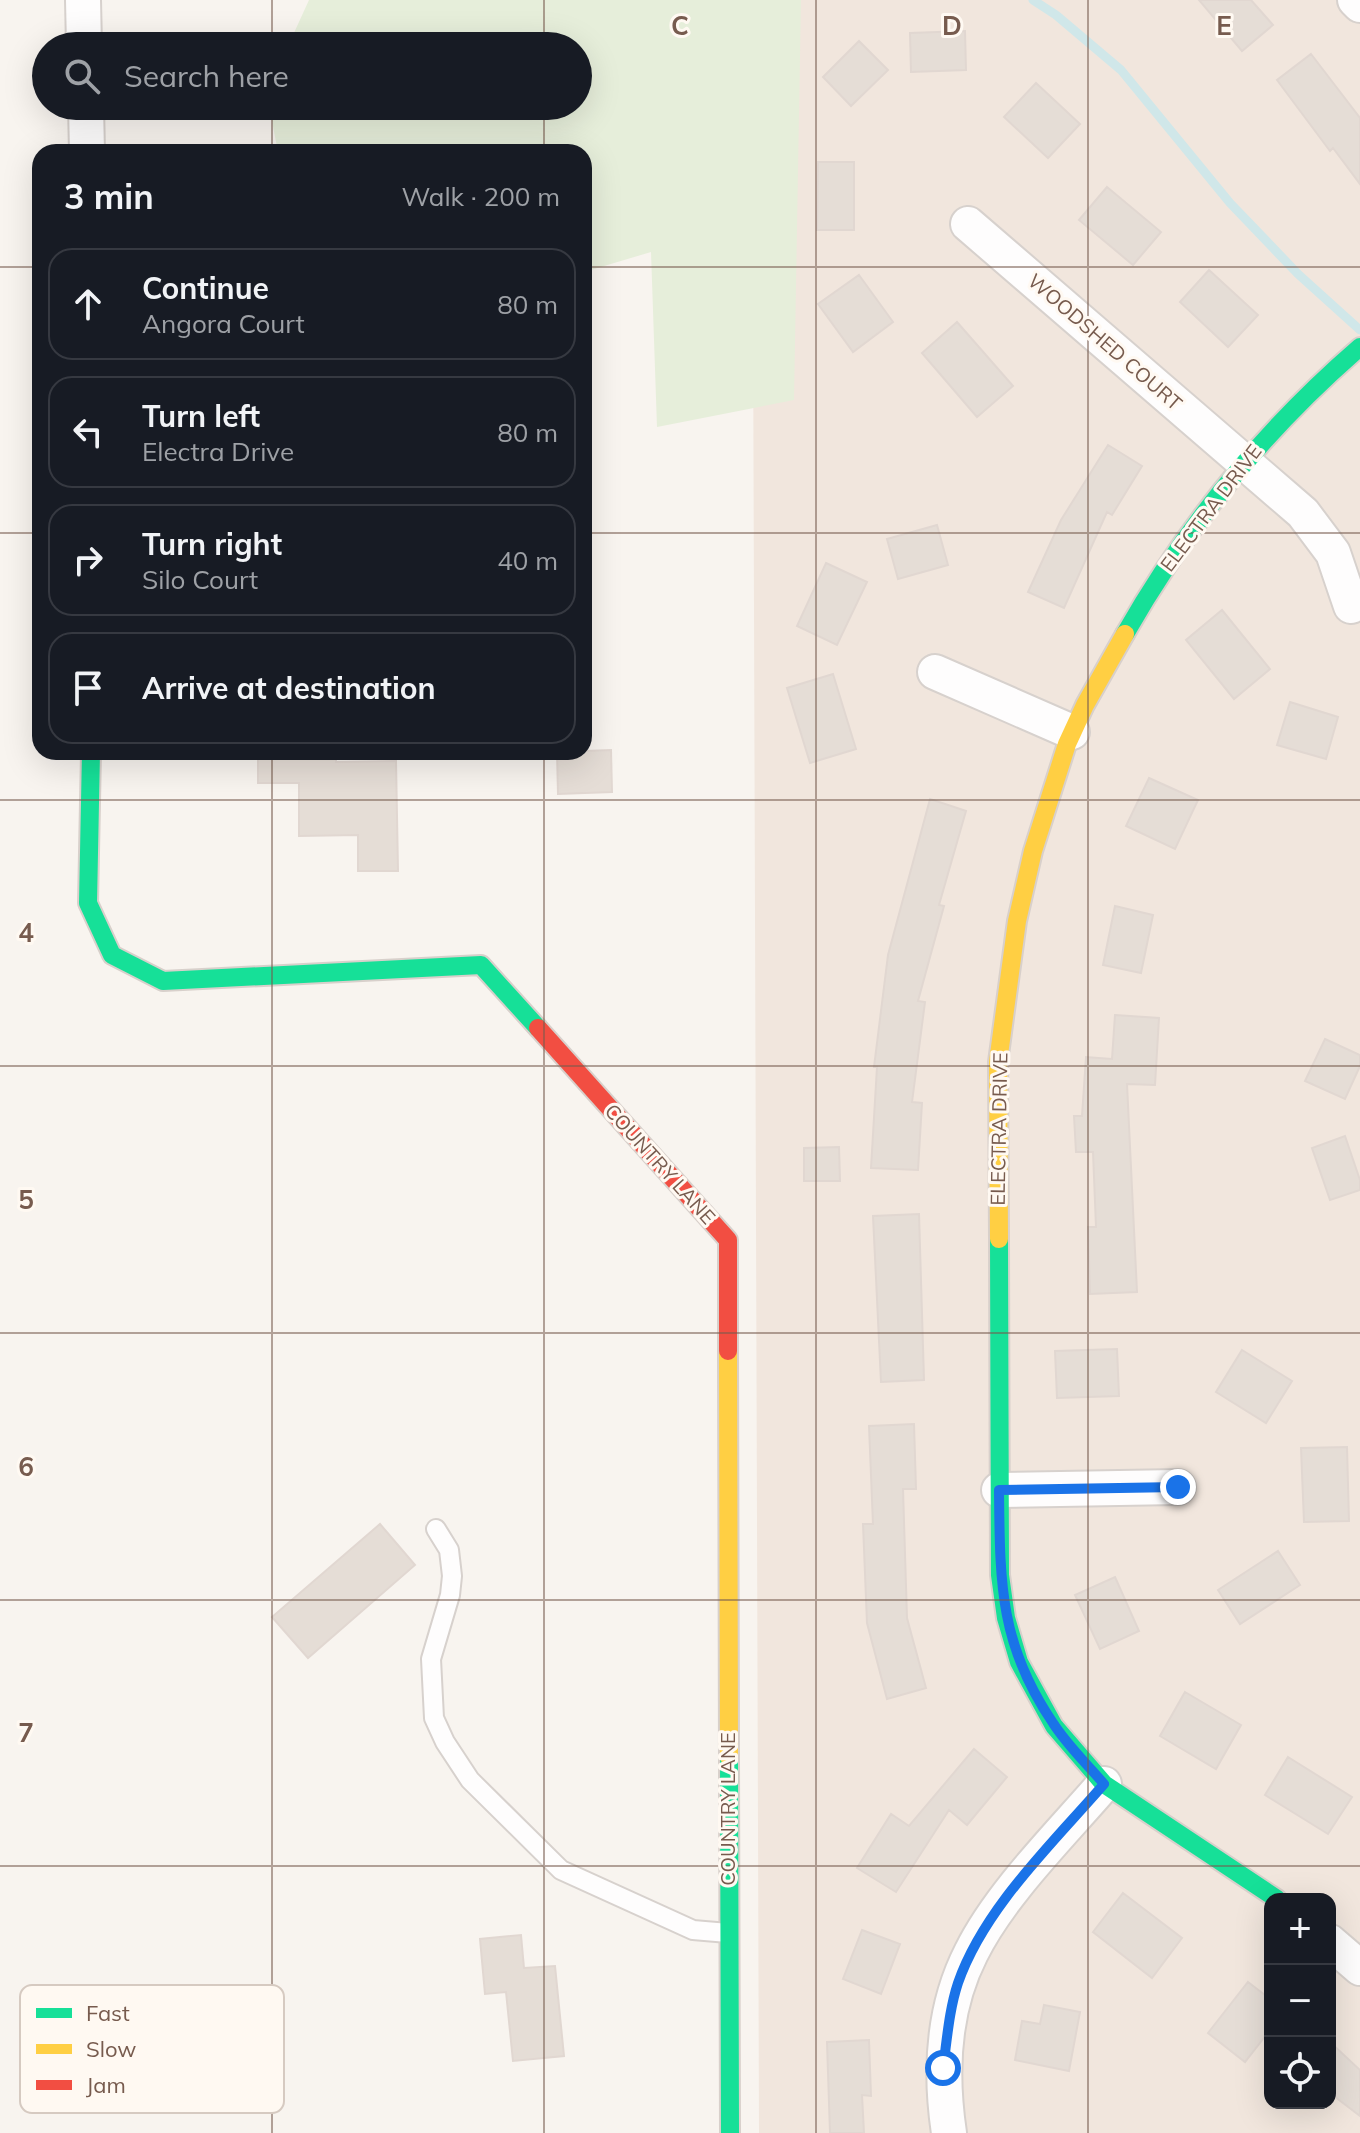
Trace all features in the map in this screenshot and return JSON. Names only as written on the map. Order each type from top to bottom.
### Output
[{"type":"street","points":[[83,0],[84,32]]},
{"type":"street","points":[[1355,0],[1360,5]]},
{"type":"street","points":[[86,120],[87,144]]},
{"type":"street","name":"WOODSHED COURT","points":[[968,224],[1303,513],[1333,553],[1351,606]]},
{"type":"street","name":"ELECTRA DRIVE","points":[[1268,1893],[1104,1784],[1054,1726],[1019,1662],[1006,1618],[1000,1575],[998,1062],[1003,1004],[1026,879],[1043,813],[1072,732],[1153,586],[1195,523],[1243,461],[1322,378],[1360,347]]},
{"type":"street","points":[[935,672],[1072,732]]},
{"type":"street","name":"COUNTRY LANE","points":[[91,760],[88,903],[112,955],[163,981],[481,965],[728,1240],[730,2133]]},
{"type":"street","points":[[999,1490],[1178,1487]]},
{"type":"street","points":[[949,2133],[943,2068],[958,1984],[971,1952],[1016,1887],[1104,1784]]},
{"type":"street","points":[[1336,1947],[1360,1968]]},
{"type":"lane","points":[[436,1529],[449,1550],[452,1576],[431,1659],[434,1718],[445,1742],[470,1780],[561,1870],[693,1930],[728,1933]]},
{"type":"shaded area","points":[[752,0],[1360,0],[1360,2133],[759,2133]]},
{"type":"green space","points":[[309,0],[801,0],[794,400],[657,427],[651,252],[592,270],[592,144],[276,144],[272,120],[592,120],[592,32],[294,32]]},
{"type":"building","points":[[1199,0],[1251,0],[1273,25],[1242,51]]},
{"type":"building","points":[[965,31],[966,70],[911,72],[910,33]]},
{"type":"building","points":[[859,41],[888,70],[851,106],[823,77]]},
{"type":"building","points":[[1311,54],[1360,118],[1360,184],[1333,148],[1330,151],[1277,80]]},
{"type":"building","points":[[1036,83],[1080,124],[1048,158],[1004,117]]},
{"type":"building","points":[[818,162],[854,162],[854,230],[817,230]]},
{"type":"building","points":[[1107,187],[1161,232],[1133,265],[1079,220]]},
{"type":"building","points":[[1209,270],[1258,315],[1228,347],[1180,302]]},
{"type":"building","points":[[859,275],[893,322],[853,352],[818,304]]},
{"type":"building","points":[[957,322],[1013,386],[977,417],[922,353]]},
{"type":"building","points":[[1108,445],[1142,466],[1112,515],[1107,512],[1064,608],[1028,592],[1061,520]]},
{"type":"building","points":[[937,525],[948,565],[898,579],[887,539]]},
{"type":"building","points":[[826,563],[867,582],[837,645],[797,626]]},
{"type":"building","points":[[1222,610],[1270,669],[1234,699],[1186,640]]},
{"type":"building","points":[[833,674],[856,749],[810,763],[787,688]]},
{"type":"building","points":[[1290,702],[1338,717],[1326,759],[1277,745]]},
{"type":"building","points":[[611,750],[612,792],[558,794],[557,760],[592,760],[592,751]]},
{"type":"building","points":[[258,760],[396,761],[398,871],[358,871],[358,835],[299,836],[299,783],[258,783]]},
{"type":"building","points":[[1149,778],[1198,800],[1175,849],[1126,826]]},
{"type":"building","points":[[930,799],[966,811],[939,905],[944,906],[918,1001],[925,1002],[912,1102],[922,1103],[918,1170],[871,1168],[877,1067],[874,1067],[888,955]]},
{"type":"building","points":[[1115,906],[1153,915],[1141,973],[1103,965]]},
{"type":"building","points":[[1115,1015],[1159,1018],[1155,1085],[1127,1084],[1137,1292],[1090,1294],[1088,1227],[1096,1227],[1093,1152],[1076,1152],[1074,1116],[1082,1116],[1086,1057],[1112,1059]]},
{"type":"building","points":[[1325,1039],[1360,1055],[1360,1066],[1345,1099],[1305,1081]]},
{"type":"building","points":[[1345,1136],[1360,1180],[1360,1190],[1330,1200],[1312,1148]]},
{"type":"building","points":[[839,1147],[840,1181],[804,1181],[804,1148]]},
{"type":"building","points":[[919,1214],[924,1380],[881,1382],[873,1216]]},
{"type":"building","points":[[1117,1349],[1119,1396],[1057,1398],[1055,1351]]},
{"type":"building","points":[[1242,1350],[1292,1381],[1266,1423],[1216,1392]]},
{"type":"building","points":[[914,1424],[916,1489],[903,1489],[907,1618],[926,1688],[887,1699],[867,1623],[863,1524],[873,1524],[869,1426]]},
{"type":"building","points":[[1347,1447],[1349,1521],[1304,1522],[1301,1448]]},
{"type":"building","points":[[380,1524],[415,1565],[308,1658],[272,1617]]},
{"type":"building","points":[[1278,1551],[1300,1585],[1240,1624],[1218,1590]]},
{"type":"building","points":[[1115,1577],[1139,1631],[1100,1649],[1075,1595]]},
{"type":"building","points":[[1185,1692],[1241,1725],[1216,1769],[1160,1736]]},
{"type":"building","points":[[974,1749],[1007,1777],[967,1825],[949,1810],[896,1892],[857,1868],[891,1814],[909,1826]]},
{"type":"building","points":[[1288,1757],[1352,1797],[1328,1834],[1265,1795]]},
{"type":"building","points":[[1123,1893],[1182,1938],[1152,1978],[1093,1932]]},
{"type":"building","points":[[862,1930],[900,1944],[881,1994],[843,1979]]},
{"type":"building","points":[[521,1935],[524,1968],[555,1966],[564,2056],[513,2061],[506,1992],[485,1994],[480,1939]]},
{"type":"building","points":[[1248,1982],[1264,1994],[1264,2038],[1245,2062],[1208,2033]]},
{"type":"building","points":[[1044,2005],[1080,2012],[1069,2071],[1015,2060],[1022,2021],[1040,2024]]},
{"type":"building","points":[[869,2040],[871,2096],[862,2095],[864,2133],[830,2133],[827,2042]]},
{"type":"building","points":[[1336,2048],[1360,2070],[1360,2116],[1336,2098]]},
{"type":"waterway","points":[[1033,0],[1056,15],[1121,70],[1230,203],[1298,274],[1360,330]]},
{"type":"traffic: fast","points":[[1125,634],[1175,555],[1230,480],[1292,411],[1360,347]]},
{"type":"traffic: fast","points":[[91,760],[88,903],[112,955],[163,981],[481,965],[538,1028]]},
{"type":"traffic: fast","points":[[999,1239],[1000,1575],[1006,1618],[1019,1662],[1054,1726],[1104,1784],[1268,1893]]},
{"type":"traffic: fast","points":[[729,1757],[730,2133]]},
{"type":"traffic: slow","points":[[999,1239],[998,1062],[1017,921],[1033,851],[1067,744],[1125,634]]},
{"type":"traffic: slow","points":[[728,1351],[729,1757]]},
{"type":"traffic: jam","points":[[538,1028],[728,1240],[728,1351]]},
{"type":"route","points":[[943,2068],[958,1984],[971,1952],[1016,1887],[1104,1784],[1054,1726],[1019,1662],[1006,1618],[1000,1575],[999,1490],[1178,1487]]}]
